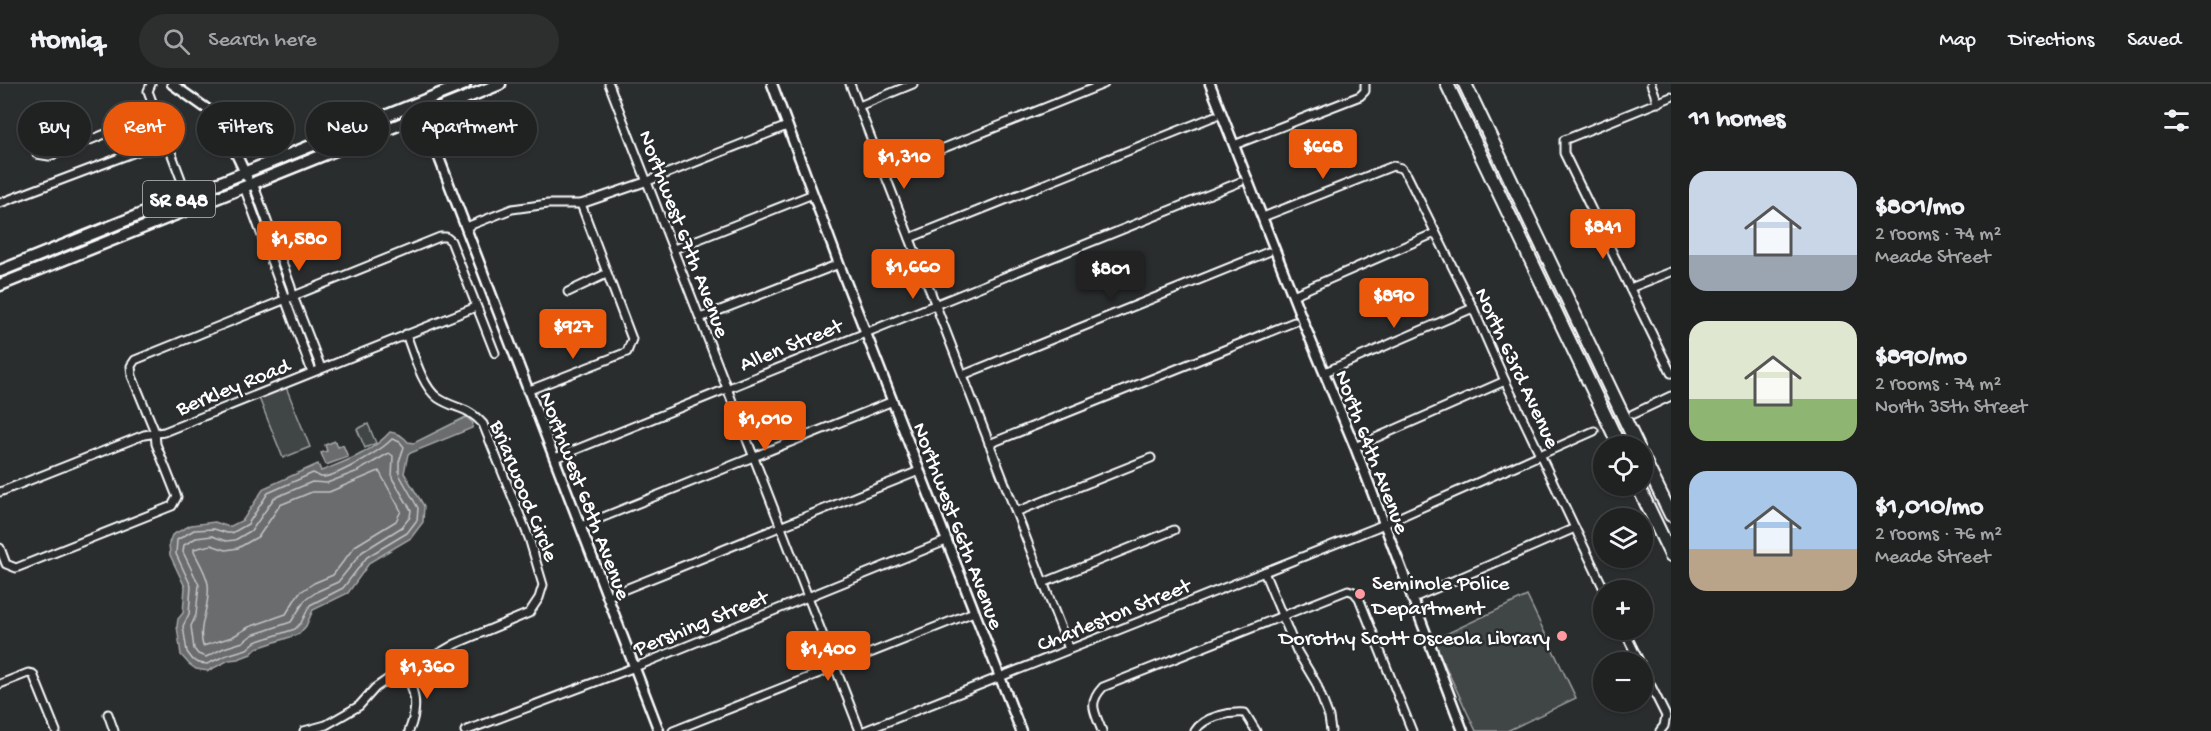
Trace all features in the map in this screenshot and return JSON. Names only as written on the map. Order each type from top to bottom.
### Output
[{"type":"highway","points":[[1447,84],[1615,436]]},
{"type":"highway","points":[[1465,84],[1633,436]]},
{"type":"highway","points":[[1653,479],[1671,516]]},
{"type":"highway","points":[[1643,496],[1671,555]]},
{"type":"main road","name":"SR 848","points":[[420,102],[465,84]]},
{"type":"main road","name":"SR 848","points":[[455,102],[501,84]]},
{"type":"main road","name":"SR 848","points":[[0,271],[401,109]]},
{"type":"main road","name":"SR 848","points":[[0,285],[401,123]]},
{"type":"main road","points":[[59,247],[63,259]]},
{"type":"street","points":[[151,84],[148,91],[152,102]]},
{"type":"street","points":[[172,84],[210,111],[231,143],[244,173],[254,212],[321,368]]},
{"type":"street","name":"Northwest 67th Avenue","points":[[609,84],[862,731]]},
{"type":"street","name":"Northwest 66th Avenue","points":[[772,84],[839,264],[1021,731]]},
{"type":"street","points":[[850,84],[1069,649]]},
{"type":"street","points":[[859,106],[913,84]]},
{"type":"street","points":[[884,172],[1104,84]]},
{"type":"street","name":"North 64th Avenue","points":[[1210,84],[1355,447],[1379,526],[1411,599],[1462,731]]},
{"type":"street","points":[[1651,84],[1658,103]]},
{"type":"street","points":[[1234,145],[1360,96],[1365,87]]},
{"type":"street","points":[[1671,98],[1564,140],[1564,153],[1630,288],[1668,358],[1671,373]]},
{"type":"street","points":[[910,238],[1215,116]]},
{"type":"street","points":[[465,226],[512,209],[548,204],[581,204],[648,181],[787,126]]},
{"type":"street","points":[[0,203],[125,156]]},
{"type":"street","points":[[173,156],[182,179],[180,199]]},
{"type":"street","name":"Northwest 68th Avenue","points":[[438,156],[659,731]]},
{"type":"street","name":"North 63rd Avenue","points":[[1263,217],[1393,166],[1401,168],[1407,175],[1473,308],[1505,381],[1600,580]]},
{"type":"street","name":"Allen Street","points":[[555,458],[1240,182]]},
{"type":"street","points":[[248,185],[262,209],[291,287],[289,297],[312,372]]},
{"type":"street","points":[[674,249],[813,194]]},
{"type":"street","points":[[527,391],[627,352],[632,339],[581,204]]},
{"type":"street","points":[[254,212],[262,209]]},
{"type":"street","points":[[1293,295],[1435,233]]},
{"type":"street","points":[[0,548],[6,564],[16,568],[172,506],[176,502],[177,497],[156,444],[156,432],[132,376],[131,366],[135,360],[440,237],[446,237],[451,241],[495,353]]},
{"type":"street","points":[[963,375],[1268,252]]},
{"type":"street","points":[[700,318],[839,264]]},
{"type":"street","points":[[1630,288],[1671,272]]},
{"type":"street","points":[[568,292],[606,274]]},
{"type":"street","name":"Berkley Road","points":[[0,492],[156,432],[164,432],[476,307]]},
{"type":"street","points":[[1325,372],[1473,308]]},
{"type":"street","points":[[989,444],[1294,322]]},
{"type":"street","name":"Briarwood Circle","points":[[304,731],[327,728],[359,706],[375,688],[395,674],[455,644],[529,613],[543,585],[528,538],[483,424],[472,412],[437,398],[424,381],[406,334]]},
{"type":"street","points":[[1355,447],[1505,381]]},
{"type":"street","points":[[1633,414],[1671,396]]},
{"type":"street","points":[[581,526],[893,401]]},
{"type":"street","name":"Charleston Street","points":[[862,731],[1379,526],[1594,431]]},
{"type":"street","points":[[1016,512],[1151,458]]},
{"type":"street","points":[[608,596],[919,471]]},
{"type":"street","points":[[1411,599],[1575,528]]},
{"type":"street","points":[[1043,583],[1174,530]]},
{"type":"street","name":"Pershing Street","points":[[465,731],[635,667],[946,541]]},
{"type":"street","points":[[1264,572],[1297,651],[1316,683],[1329,717],[1331,731]]},
{"type":"street","points":[[1102,731],[1093,706],[1095,695],[1103,687],[1348,590],[1354,592],[1359,598],[1412,731]]},
{"type":"street","points":[[673,731],[974,612]]},
{"type":"street","points":[[405,669],[415,693],[415,718],[409,731]]},
{"type":"street","points":[[0,684],[28,673],[33,674],[56,731]]},
{"type":"street","points":[[1653,690],[1666,716],[1662,730]]},
{"type":"street","points":[[1195,731],[1198,725],[1232,712],[1245,714],[1256,731]]},
{"type":"street","points":[[108,714],[114,731]]},
{"type":"shaded area","points":[[286,387],[310,447],[283,458],[259,398]]},
{"type":"shaded area","points":[[368,424],[376,443],[365,448],[357,429]]},
{"type":"shaded area","points":[[1527,596],[1576,698],[1507,731],[1476,731],[1433,640]]},
{"type":"water","points":[[466,417],[473,423],[472,428],[408,454],[404,473],[424,506],[423,522],[411,538],[370,562],[348,593],[313,610],[306,626],[299,634],[257,648],[251,654],[229,660],[208,671],[196,669],[181,655],[177,626],[178,619],[183,613],[185,587],[170,555],[169,543],[172,535],[191,525],[215,522],[229,527],[243,520],[264,488],[318,464],[321,471],[349,460],[375,446],[390,432],[414,443]]},
{"type":"water","points":[[335,441],[338,447],[343,445],[348,457],[326,465],[321,453],[327,451],[325,445]]},
{"type":"tunnel","points":[[1594,431],[1625,418]]},
{"type":"place","name":"Seminole Police Department","points":[[1360,594]]},
{"type":"place","name":"Dorothy Scott Osceola Library","points":[[1562,636]]}]
